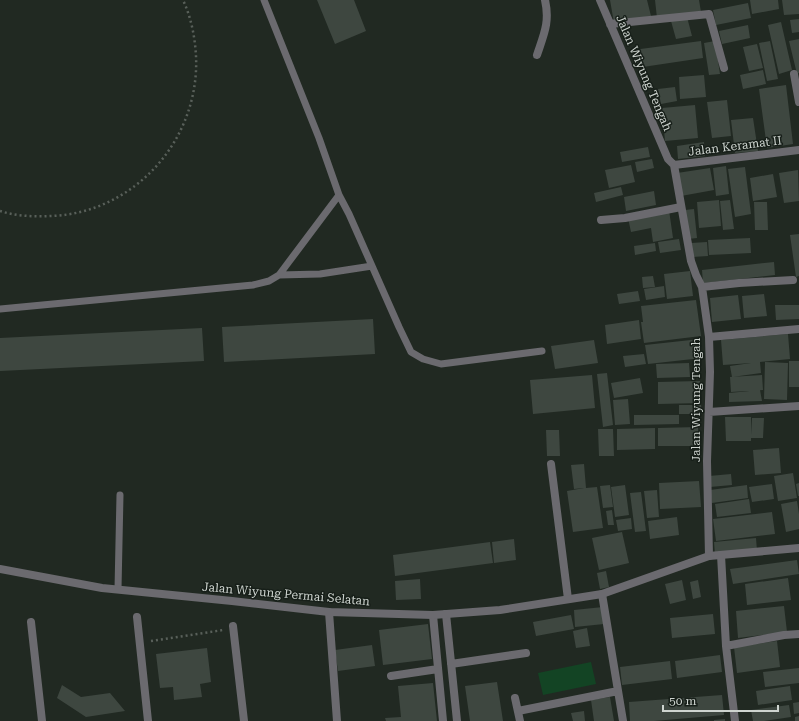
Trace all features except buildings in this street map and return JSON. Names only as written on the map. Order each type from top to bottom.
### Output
[{"type":"street","points":[[537,55],[547,23],[548,12],[545,0]]},
{"type":"street","name":"Jalan Wiyung Tengah","points":[[600,0],[668,159],[674,165],[691,261],[702,287],[708,336],[709,412],[707,461],[709,556]]},
{"type":"street","points":[[610,24],[709,14],[724,68]]},
{"type":"street","points":[[794,74],[799,102]]},
{"type":"street","name":"Jalan Keramat II","points":[[674,165],[799,150]]},
{"type":"street","points":[[601,220],[625,218],[681,207]]},
{"type":"street","points":[[702,287],[793,280]]},
{"type":"street","points":[[708,336],[799,329]]},
{"type":"street","points":[[709,412],[799,406]]},
{"type":"street","points":[[552,464],[568,599]]},
{"type":"street","name":"Jalan Wiyung Permai Selatan","points":[[0,569],[118,590],[329,612],[432,615],[500,610],[602,594],[709,556],[799,548]]},
{"type":"street","points":[[721,555],[726,646],[735,721]]},
{"type":"street","points":[[602,594],[623,721]]},
{"type":"street","points":[[329,612],[337,721]]},
{"type":"street","points":[[446,614],[457,721]]},
{"type":"street","points":[[432,615],[443,721]]},
{"type":"street","points":[[137,617],[148,721]]},
{"type":"street","points":[[31,622],[42,721]]},
{"type":"street","points":[[233,628],[244,721]]},
{"type":"street","points":[[434,636],[448,634]]},
{"type":"street","points":[[726,646],[784,635],[799,634]]},
{"type":"street","points":[[451,664],[526,653]]},
{"type":"street","points":[[391,676],[438,669]]},
{"type":"street","points":[[518,710],[618,691]]},
{"type":"street","points":[[515,698],[520,721]]},
{"type":"lane","points":[[264,0],[319,138],[339,195],[411,352],[423,359],[441,364],[542,351]]},
{"type":"lane","points":[[0,310],[253,285],[269,281],[279,275],[339,195]]},
{"type":"lane","points":[[279,275],[320,274],[372,266]]},
{"type":"lane","points":[[118,590],[120,494]]},
{"type":"path","points":[[0,211],[34,217],[64,216],[94,208],[121,196],[146,177],[166,155],[182,128],[192,99],[196,69],[195,38],[183,0]]},
{"type":"path","points":[[139,643],[233,628]]},
{"type":"green space","points":[[591,662],[596,684],[543,695],[538,673]]}]
